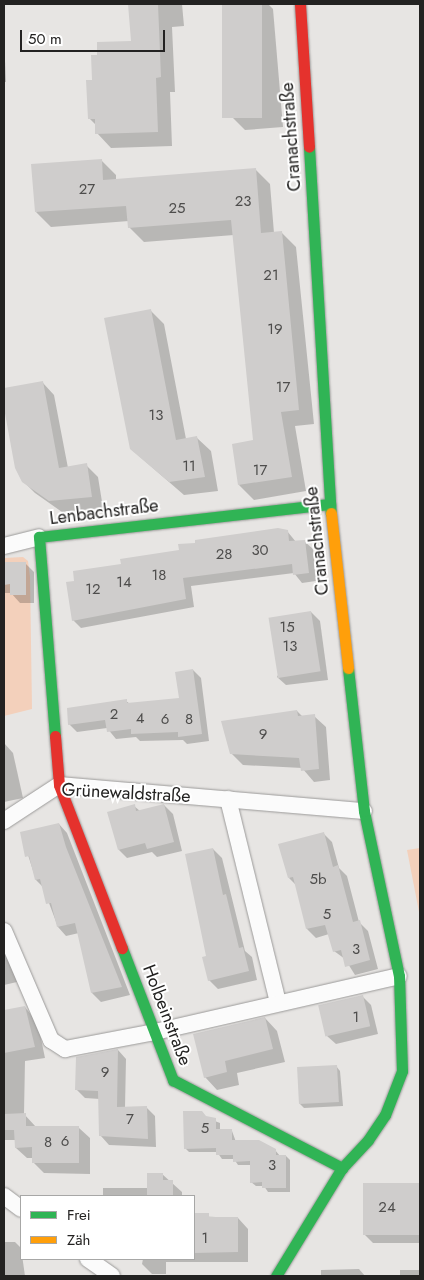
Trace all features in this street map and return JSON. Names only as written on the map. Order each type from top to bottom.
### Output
[{"type":"street","name":"Cranachstraße","points":[[300,4],[330,504],[364,811],[399,976],[402,1071],[385,1115],[368,1140],[342,1168]]},
{"type":"street","name":"Lenbachstraße","points":[[58,785],[40,537],[330,504]]},
{"type":"street","points":[[4,546],[40,537]]},
{"type":"street","name":"Grünewaldstraße","points":[[4,821],[58,785],[364,811]]},
{"type":"street","name":"Holbeinstraße","points":[[58,785],[173,1080],[342,1168]]},
{"type":"street","points":[[228,799],[278,1003]]},
{"type":"street","points":[[4,931],[51,1040],[65,1049],[155,1032],[399,976]]},
{"type":"street","points":[[276,1276],[342,1168]]},
{"type":"street","points":[[4,1196],[20,1208]]},
{"type":"street","points":[[89,1260],[112,1276]]},
{"type":"shaded area","points":[[23,557],[28,561],[30,577],[32,709],[4,716],[4,558]]},
{"type":"shaded area","points":[[420,848],[420,917],[407,850]]},
{"type":"building","points":[[128,4],[158,4],[161,77],[156,78],[158,132],[95,134],[95,119],[88,119],[86,80],[92,80],[91,55],[97,55],[97,42],[131,41]]},
{"type":"building","points":[[222,4],[262,4],[262,118],[222,118]]},
{"type":"building","points":[[102,159],[103,180],[256,168],[261,233],[282,231],[299,410],[281,412],[292,477],[238,485],[232,444],[253,440],[231,220],[128,228],[126,206],[35,212],[31,164]]},
{"type":"building","points":[[151,309],[176,440],[197,436],[205,477],[169,482],[130,449],[104,318]]},
{"type":"building","points":[[43,381],[59,468],[87,463],[92,497],[49,501],[22,482],[15,468],[4,408],[4,388]]},
{"type":"building","points":[[278,528],[288,530],[289,541],[305,540],[309,573],[293,575],[292,564],[183,578],[186,599],[72,621],[66,582],[74,581],[73,571],[121,564],[120,559],[179,550],[178,544],[195,543],[195,540]]},
{"type":"building","points":[[4,562],[26,562],[26,595],[10,595],[10,584],[4,585]]},
{"type":"building","points":[[311,611],[321,671],[278,678],[269,618]]},
{"type":"building","points":[[193,669],[202,734],[178,737],[178,732],[131,734],[131,729],[107,732],[105,720],[68,725],[67,708],[127,699],[127,703],[179,698],[175,672]]},
{"type":"building","points":[[297,710],[298,716],[315,714],[319,769],[301,771],[299,758],[230,754],[221,721]]},
{"type":"building","points":[[135,804],[136,811],[164,804],[174,842],[147,849],[145,843],[118,850],[107,812]]},
{"type":"building","points":[[59,823],[66,847],[122,987],[91,993],[75,923],[57,927],[51,903],[46,904],[40,879],[35,880],[29,856],[25,857],[20,832]]},
{"type":"building","points":[[324,832],[333,867],[338,865],[353,922],[360,920],[370,960],[345,967],[341,950],[333,952],[325,925],[306,929],[293,877],[288,878],[278,844]]},
{"type":"building","points":[[213,848],[223,895],[226,894],[239,948],[243,947],[249,971],[208,981],[202,957],[206,956],[185,854]]},
{"type":"building","points":[[363,995],[370,1026],[325,1037],[318,1005]]},
{"type":"building","points":[[25,1006],[35,1047],[4,1053],[4,1010]]},
{"type":"building","points":[[265,1017],[273,1049],[225,1061],[227,1072],[204,1078],[193,1034]]},
{"type":"building","points":[[118,1049],[117,1107],[147,1106],[148,1139],[99,1136],[98,1091],[75,1090],[76,1057]]},
{"type":"building","points":[[337,1065],[339,1102],[299,1104],[297,1067]]},
{"type":"building","points":[[183,1111],[202,1111],[206,1116],[216,1118],[216,1129],[232,1129],[232,1140],[259,1140],[276,1149],[276,1155],[286,1155],[286,1188],[262,1188],[262,1182],[250,1183],[250,1161],[233,1162],[233,1155],[216,1155],[216,1148],[184,1149]]},
{"type":"building","points":[[26,1113],[26,1126],[79,1126],[79,1163],[32,1163],[32,1147],[15,1148],[14,1130],[4,1130],[4,1114]]},
{"type":"building","points":[[147,1173],[163,1173],[163,1180],[173,1180],[173,1195],[147,1195]]},
{"type":"building","points":[[363,1183],[420,1183],[420,1235],[363,1235]]},
{"type":"building","points":[[195,1213],[209,1213],[209,1217],[238,1217],[238,1252],[195,1253]]},
{"type":"traffic: fast","points":[[309,147],[331,513]]},
{"type":"traffic: fast","points":[[55,736],[39,537],[330,504]]},
{"type":"traffic: fast","points":[[276,1276],[342,1168],[368,1140],[385,1115],[402,1071],[399,976],[364,811],[348,668]]},
{"type":"traffic: fast","points":[[122,948],[173,1080],[342,1168]]},
{"type":"traffic: slow","points":[[331,513],[348,668]]},
{"type":"traffic: jam","points":[[300,4],[309,147]]},
{"type":"traffic: jam","points":[[55,736],[59,785],[122,948]]}]
